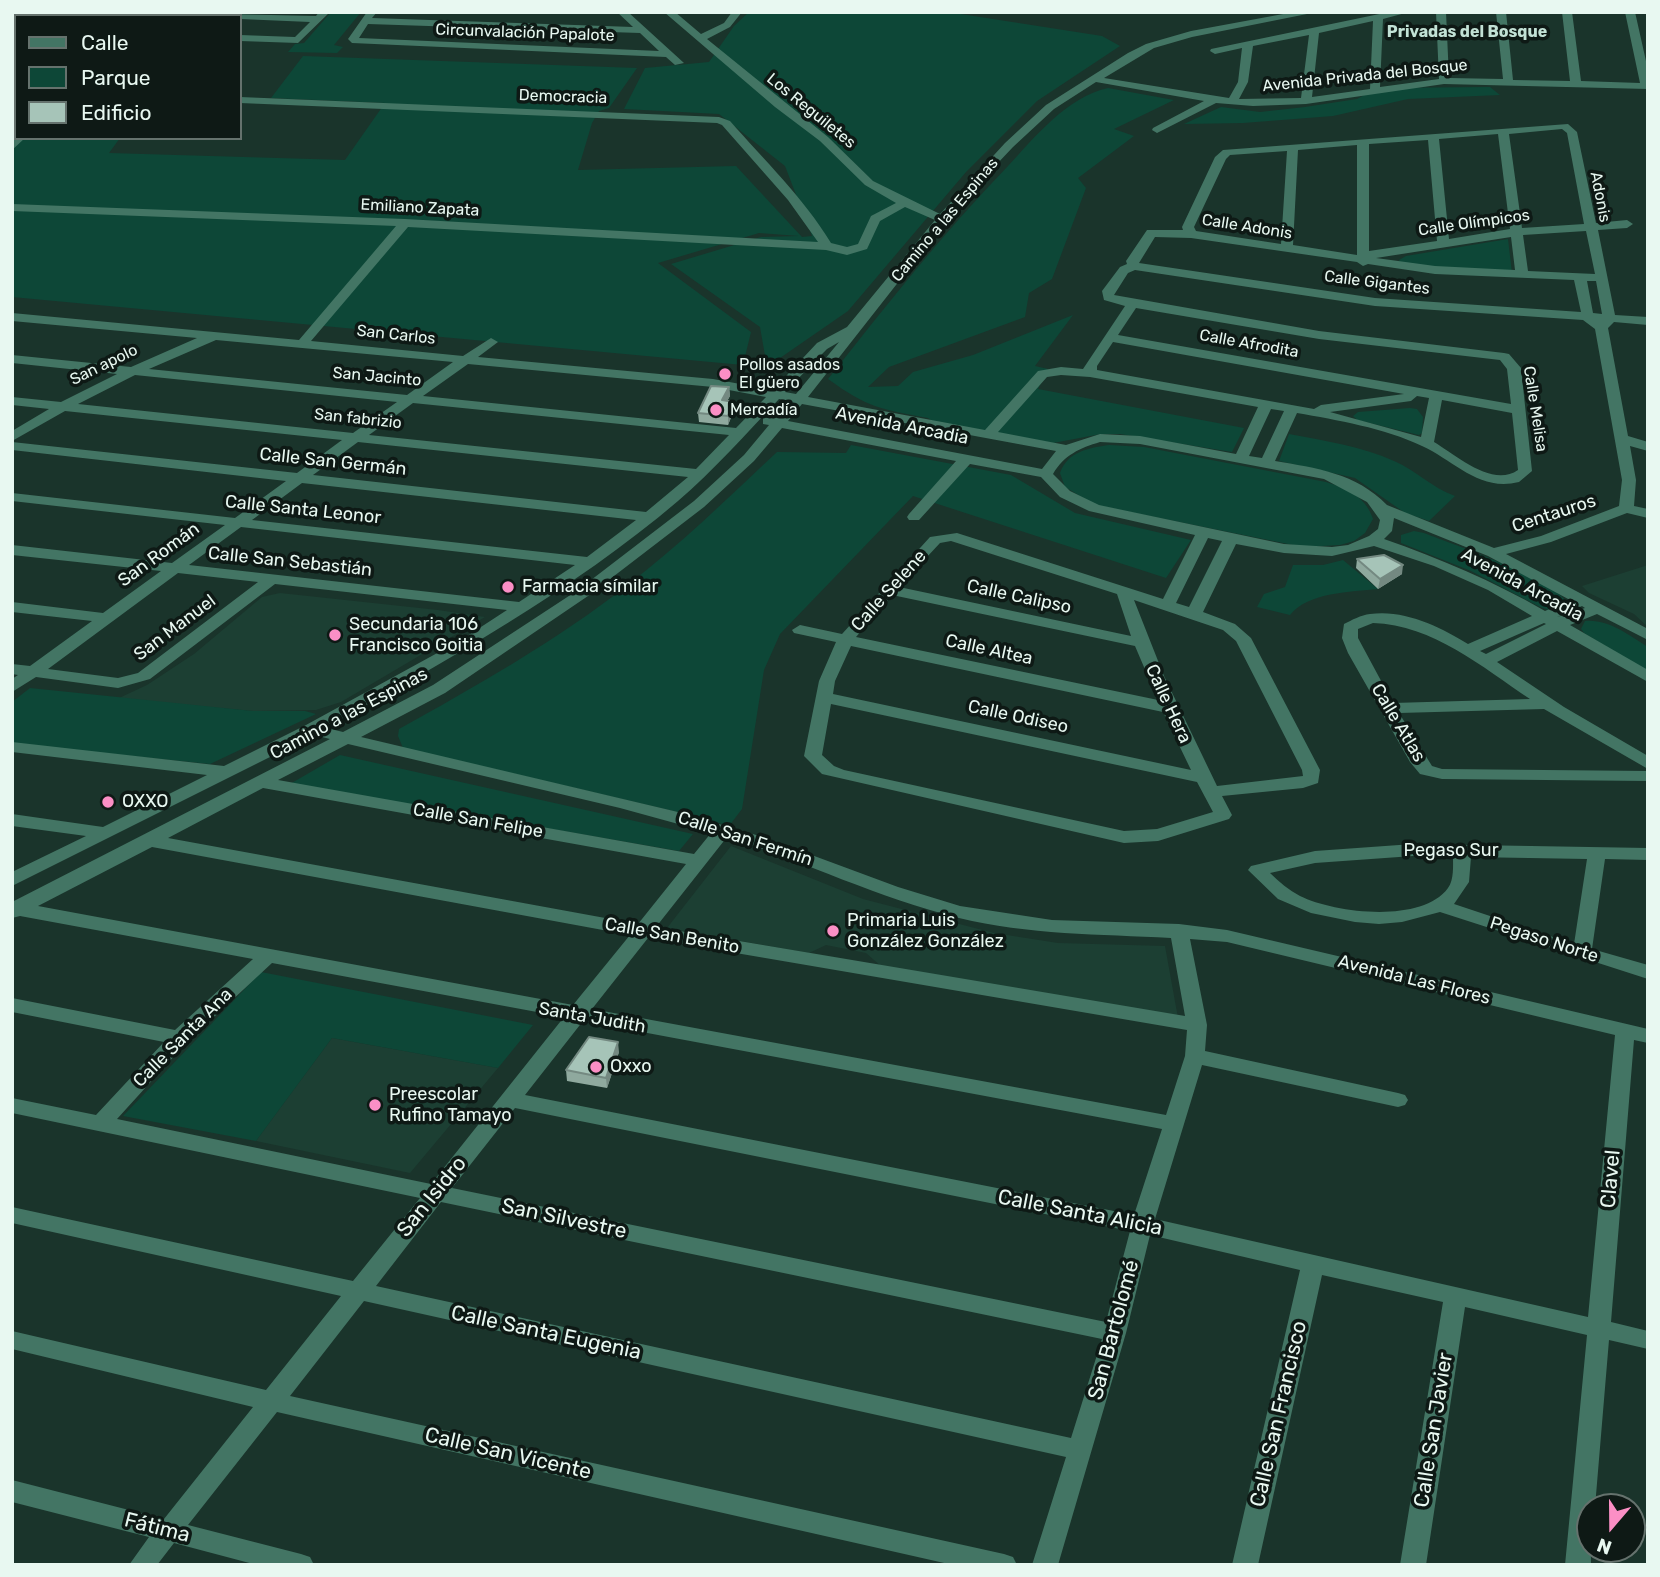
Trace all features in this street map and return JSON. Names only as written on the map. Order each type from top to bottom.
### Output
[{"type":"street","points":[[141,12],[187,14]]},
{"type":"street","name":"Circunvalación Papalote","points":[[622,12],[668,54]]},
{"type":"street","name":"Los Reguiletes","points":[[668,12],[824,139],[869,183],[942,219]]},
{"type":"street","points":[[699,39],[727,25],[737,12]]},
{"type":"street","name":"Camino a las Espinas","points":[[14,909],[439,688],[488,658],[673,526],[749,458],[841,350],[852,330],[942,219],[985,170],[1045,111],[1132,55],[1172,39],[1312,12]]},
{"type":"street","points":[[1215,51],[1314,33],[1404,12]]},
{"type":"street","points":[[1441,12],[1444,81]]},
{"type":"street","points":[[1501,12],[1508,82]]},
{"type":"street","points":[[1567,12],[1576,84]]},
{"type":"street","points":[[1630,12],[1647,86]]},
{"type":"street","points":[[242,16],[322,16]]},
{"type":"street","points":[[242,38],[298,40],[322,16]]},
{"type":"street","points":[[368,17],[641,30]]},
{"type":"street","name":"Circunvalación Papalote","points":[[368,17],[353,39],[356,41],[668,54]]},
{"type":"street","points":[[1375,89],[1378,19]]},
{"type":"street","points":[[1306,101],[1314,33]]},
{"type":"street","points":[[1234,100],[1243,82],[1248,45]]},
{"type":"street","points":[[668,54],[679,63]]},
{"type":"street","name":"Avenida Privada del Bosque","points":[[1107,72],[1253,103],[1306,101],[1444,81],[1647,86]]},
{"type":"street","name":"Avenida Privada del Bosque","points":[[1094,79],[1218,97]]},
{"type":"street","points":[[1157,130],[1218,97]]},
{"type":"street","name":"Democracia","points":[[242,100],[719,120],[726,123],[788,194],[818,230],[826,246]]},
{"type":"street","name":"Calle Adonis","points":[[1564,127],[1227,152],[1221,157],[1188,228],[1191,234],[1435,271],[1602,278]]},
{"type":"street","name":"Adonis","points":[[1564,127],[1572,132],[1602,278],[1605,323],[1629,480],[1626,508]]},
{"type":"street","points":[[1503,130],[1522,275]]},
{"type":"street","points":[[1433,136],[1443,242]]},
{"type":"street","points":[[1363,141],[1363,259]]},
{"type":"street","points":[[1287,250],[1293,146]]},
{"type":"street","name":"Emiliano Zapata","points":[[12,208],[405,223],[826,246],[840,251],[859,249],[866,242],[876,219],[905,203]]},
{"type":"street","points":[[303,343],[405,223]]},
{"type":"street","name":"Calle Olímpicos","points":[[1363,259],[1443,242],[1517,232],[1627,224]]},
{"type":"street","points":[[1138,266],[1132,261],[1152,233],[1191,234]]},
{"type":"street","points":[[1090,373],[1090,366],[1133,304],[1113,300],[1107,294],[1124,270],[1138,266]]},
{"type":"street","name":"Calle Gigantes","points":[[1138,266],[1375,302],[1588,318]]},
{"type":"street","points":[[1580,277],[1588,318],[1605,323],[1647,320]]},
{"type":"street","name":"Calle Melisa","points":[[988,435],[1043,374],[1090,373],[1370,425],[1427,443],[1479,476],[1506,481],[1525,471],[1514,368],[1504,358],[1319,335],[1133,304]]},
{"type":"street","name":"San Carlos","points":[[12,317],[713,383],[775,393]]},
{"type":"street","name":"Camino a las Espinas","points":[[12,880],[312,729],[467,643],[522,607],[590,562],[650,517],[700,474],[751,417],[822,346],[852,330]]},
{"type":"street","name":"San apolo","points":[[12,437],[62,405],[130,370],[216,335]]},
{"type":"street","name":"Calle Afrodita","points":[[1111,338],[1519,410]]},
{"type":"street","name":"San Román","points":[[12,687],[104,618],[491,342]]},
{"type":"street","name":"San Jacinto","points":[[12,359],[738,432]]},
{"type":"street","points":[[1378,401],[1381,386]]},
{"type":"street","name":"Avenida Arcadia","points":[[775,393],[1067,449],[1100,438],[1118,438],[1267,462],[1345,481],[1373,496],[1384,509],[1493,553],[1648,635]]},
{"type":"street","points":[[1267,462],[1299,410],[1433,395],[1427,443]]},
{"type":"street","name":"San fabrizio","points":[[12,401],[700,474]]},
{"type":"street","points":[[1241,458],[1266,405]]},
{"type":"street","name":"Avenida Arcadia","points":[[751,417],[1046,474]]},
{"type":"street","points":[[1623,439],[1648,447]]},
{"type":"street","name":"Calle San Germán","points":[[12,446],[650,517]]},
{"type":"street","points":[[1067,449],[1056,456],[1046,474],[1062,492],[1088,505],[1205,532],[1312,552],[1351,549],[1372,541],[1385,528],[1387,520],[1384,509]]},
{"type":"street","points":[[914,517],[967,457]]},
{"type":"street","name":"Calle Santa Leonor","points":[[12,497],[590,562]]},
{"type":"street","points":[[1626,508],[1648,514]]},
{"type":"street","name":"Centauros","points":[[1493,553],[1546,539],[1626,508]]},
{"type":"street","points":[[1167,606],[1205,532]]},
{"type":"street","name":"Calle Selene","points":[[1207,785],[1303,782],[1309,781],[1312,775],[1242,638],[1229,627],[1194,614],[952,536],[935,540],[846,639],[833,665],[813,756],[828,770],[839,774],[1135,838],[1158,835],[1223,815]]},
{"type":"street","points":[[1194,614],[1232,537]]},
{"type":"street","name":"Avenida Arcadia","points":[[1372,541],[1467,575],[1552,620],[1648,677]]},
{"type":"street","name":"Calle San Sebastián","points":[[12,550],[522,607]]},
{"type":"street","name":"San Manuel","points":[[12,669],[118,684],[132,682],[144,676],[270,580]]},
{"type":"street","name":"Calle Calipso","points":[[890,590],[1139,642]]},
{"type":"street","name":"Calle Hera","points":[[1123,590],[1139,642],[1223,815]]},
{"type":"street","points":[[1485,661],[1584,600]]},
{"type":"street","points":[[12,607],[104,618]]},
{"type":"street","points":[[1468,650],[1552,620],[1599,608]]},
{"type":"street","name":"Calle Atlas","points":[[1648,764],[1547,704],[1468,650],[1416,624],[1379,619],[1353,624],[1350,638],[1419,762],[1434,773],[1648,776]]},
{"type":"street","name":"Calle Altea","points":[[800,630],[1170,708]]},
{"type":"street","name":"Calle Odiseo","points":[[824,697],[1207,785]]},
{"type":"street","points":[[1389,708],[1547,704]]},
{"type":"street","name":"Calle San Fermín","points":[[312,729],[650,809],[723,830],[892,890],[972,914],[1047,924],[1179,930]]},
{"type":"street","points":[[12,747],[227,772]]},
{"type":"street","name":"Calle San Felipe","points":[[260,782],[696,860]]},
{"type":"street","points":[[12,820],[107,833]]},
{"type":"street","name":"San Isidro","points":[[142,1565],[269,1401],[578,1015],[696,860],[723,830]]},
{"type":"street","name":"Calle San Benito","points":[[147,840],[641,931],[1197,1026]]},
{"type":"street","points":[[1441,906],[1455,892],[1460,881],[1462,849]]},
{"type":"street","name":"Pegaso Sur","points":[[1441,906],[1391,917],[1338,914],[1294,900],[1257,870],[1315,857],[1390,850],[1462,849],[1648,854]]},
{"type":"street","points":[[1582,953],[1597,853]]},
{"type":"street","name":"Pegaso Norte","points":[[1441,906],[1648,972]]},
{"type":"street","name":"Santa Judith","points":[[14,909],[1173,1124]]},
{"type":"street","name":"San Bartolomé","points":[[1045,1565],[1115,1333],[1142,1225],[1195,1056],[1197,1026],[1179,930]]},
{"type":"street","name":"Avenida Las Flores","points":[[1179,930],[1262,943],[1648,1036]]},
{"type":"street","name":"Calle Santa Ana","points":[[101,1123],[179,1038],[267,957]]},
{"type":"street","points":[[12,1005],[179,1038]]},
{"type":"street","name":"Clavel","points":[[1578,1565],[1625,1030]]},
{"type":"street","points":[[1195,1056],[1398,1100]]},
{"type":"street","name":"Calle Santa Alicia","points":[[510,1100],[1142,1225],[1648,1340]]},
{"type":"street","name":"San Silvestre","points":[[12,1105],[1115,1333]]},
{"type":"street","name":"Calle Santa Eugenia","points":[[12,1215],[1080,1450]]},
{"type":"street","name":"Calle San Francisco","points":[[1245,1565],[1313,1263]]},
{"type":"street","name":"Calle San Javier","points":[[1413,1565],[1456,1295]]},
{"type":"street","name":"Calle San Vicente","points":[[12,1340],[269,1401],[1004,1565]]},
{"type":"street","name":"Fátima","points":[[12,1491],[301,1565]]},
{"type":"shaded area","points":[[1648,565],[1648,627],[1634,614],[1589,593],[1582,586]]},
{"type":"shaded area","name":"Secundaria 106 Francisco Goitia","points":[[280,593],[485,617],[341,702],[316,710],[253,711],[117,699],[147,685],[194,654],[262,597]]},
{"type":"shaded area","name":"Primaria Luis González González","points":[[731,846],[863,899],[994,933],[1058,943],[1165,946],[1178,1018],[882,967],[866,953],[826,945],[809,953],[667,928]]},
{"type":"shaded area","name":"Preescolar Rufino Tamayo","points":[[332,1038],[498,1068],[410,1173],[256,1141]]},
{"type":"green space","points":[[331,12],[361,12],[334,45],[343,47],[337,53],[288,52],[295,44],[304,43]]},
{"type":"green space","points":[[749,12],[948,12],[1102,36],[1120,46],[1037,101],[966,172],[848,311],[767,367],[760,327],[671,264],[761,237],[799,236],[759,233],[658,263],[751,332],[743,365],[12,297],[12,45],[14,140],[119,140],[109,153],[345,160],[385,103],[271,98],[303,56],[637,68],[609,108],[599,111],[592,123],[578,170],[736,166],[802,237],[812,236],[785,166],[719,114],[624,109],[645,68],[709,62],[734,26]]},
{"type":"green space","points":[[1490,87],[1500,95],[1408,99],[1333,116],[1243,123],[1184,124],[1221,107],[1260,112],[1305,107],[1357,99],[1376,88]]},
{"type":"green space","points":[[1108,88],[1174,100],[1114,129],[1134,136],[1078,178],[1086,188],[1052,279],[1029,293],[1025,317],[889,367],[868,387],[898,386],[913,372],[973,355],[1073,315],[1035,366],[1048,369],[1038,389],[1244,428],[1232,452],[1120,434],[1101,434],[1053,443],[935,423],[928,418],[865,402],[828,379],[938,244],[1029,143],[1065,109]]},
{"type":"green space","points":[[1508,239],[1512,273],[1439,269],[1399,260],[1406,256]]},
{"type":"green space","points":[[1417,409],[1423,417],[1422,433],[1419,435],[1357,420],[1353,416],[1358,412]]},
{"type":"green space","points":[[1289,434],[1369,451],[1402,465],[1455,496],[1429,521],[1405,513],[1355,478],[1279,461]]},
{"type":"green space","points":[[851,445],[1011,475],[1075,513],[1191,540],[1166,578],[913,496],[780,634],[764,670],[742,809],[729,826],[403,748],[398,736],[399,729],[515,662],[599,606],[684,538],[777,452],[846,453]]},
{"type":"green space","points":[[1109,445],[1144,447],[1326,482],[1355,494],[1366,505],[1373,519],[1365,533],[1354,541],[1340,545],[1303,547],[1095,505],[1065,487],[1060,473],[1074,455],[1087,449]]},
{"type":"green space","points":[[1414,531],[1522,572],[1556,592],[1567,602],[1549,610],[1540,607],[1471,571],[1401,543],[1401,535]]},
{"type":"green space","points":[[1343,560],[1378,589],[1319,597],[1298,607],[1290,615],[1257,607],[1264,594],[1285,587],[1293,565],[1323,565]]},
{"type":"green space","points":[[1585,621],[1610,625],[1648,647],[1648,672],[1584,633],[1581,629]]},
{"type":"green space","points":[[30,688],[253,711],[305,711],[316,714],[210,764],[12,744],[12,702]]},
{"type":"green space","points":[[340,755],[693,834],[679,851],[290,784]]},
{"type":"green space","points":[[261,972],[533,1025],[498,1068],[332,1038],[256,1141],[123,1116]]},
{"type":"building","points":[[711,386],[729,387],[722,400],[734,402],[728,416],[698,413]]},
{"type":"building","points":[[1384,555],[1403,565],[1380,579],[1357,559]]},
{"type":"building","points":[[589,1037],[618,1042],[606,1078],[566,1070]]},
{"type":"place","name":"Pollos asados El güero","points":[[725,374]]},
{"type":"place","name":"Mercadía","points":[[716,410]]},
{"type":"place","name":"Farmacia símilar","points":[[508,587]]},
{"type":"place","name":"Secundaria 106 Francisco Goitia","points":[[335,635]]},
{"type":"place","name":"OXXO","points":[[108,802]]},
{"type":"place","name":"Primaria Luis González González","points":[[833,931]]},
{"type":"place","name":"Oxxo","points":[[596,1067]]},
{"type":"place","name":"Preescolar Rufino Tamayo","points":[[375,1105]]},
{"type":"district","name":"Privadas del Bosque","points":[[1467,32]]}]
